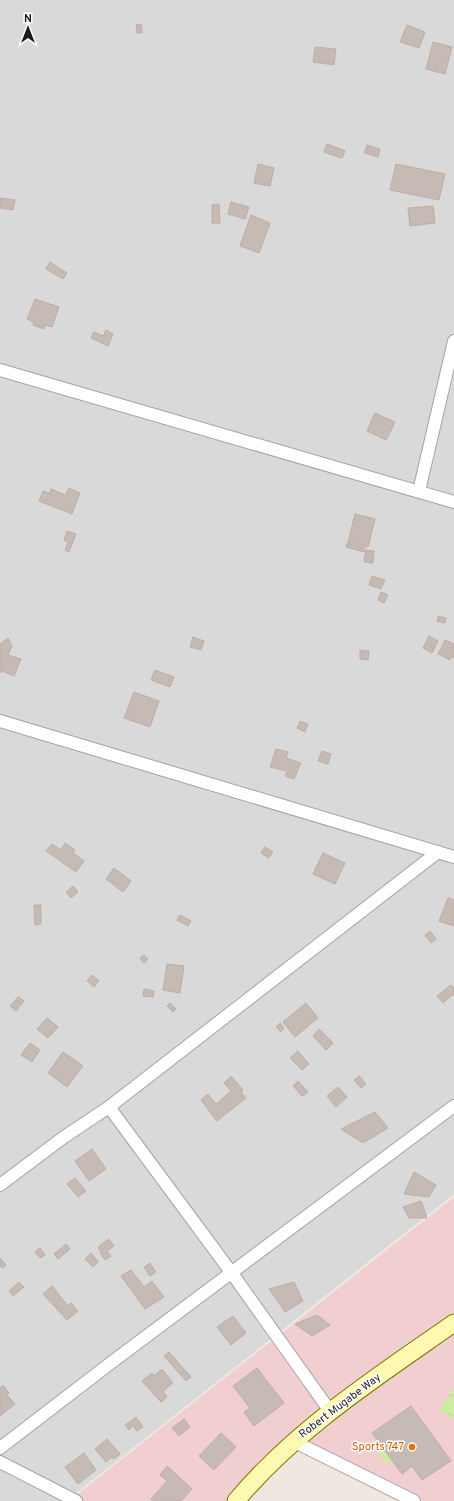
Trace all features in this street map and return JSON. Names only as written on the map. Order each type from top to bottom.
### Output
[{"type":"main road","name":"Robert Mugabe Way","points":[[236,1501],[293,1441],[330,1411],[454,1322]]},
{"type":"street","points":[[419,491],[454,341]]},
{"type":"street","points":[[0,370],[454,502]]},
{"type":"street","points":[[2,723],[454,857]]},
{"type":"street","points":[[0,1185],[64,1137],[109,1107],[438,852]]},
{"type":"street","points":[[0,1448],[231,1272],[454,1106]]},
{"type":"street","points":[[109,1107],[231,1272],[330,1411]]},
{"type":"street","points":[[293,1441],[414,1501]]},
{"type":"street","points":[[0,1462],[76,1501]]},
{"type":"shaded area","points":[[0,0],[454,0],[454,1194],[66,1501],[0,1501]]},
{"type":"shaded area","points":[[454,1197],[454,1501],[423,1501],[294,1436],[233,1501],[82,1501],[74,1497]]},
{"type":"green space","points":[[454,1387],[454,1418],[440,1410]]},
{"type":"green space","points":[[380,1445],[393,1463],[387,1462],[380,1456],[377,1448]]},
{"type":"building","points":[[141,24],[142,33],[137,33],[136,25]]},
{"type":"building","points":[[407,25],[425,32],[419,48],[400,42]]},
{"type":"building","points":[[433,42],[452,47],[445,74],[426,69]]},
{"type":"building","points":[[315,47],[336,49],[334,65],[313,62]]},
{"type":"building","points":[[327,144],[345,151],[342,158],[324,152]]},
{"type":"building","points":[[367,145],[380,149],[378,157],[364,153]]},
{"type":"building","points":[[258,164],[274,168],[270,186],[254,183]]},
{"type":"building","points":[[396,164],[445,174],[439,200],[390,190]]},
{"type":"building","points":[[0,198],[15,200],[13,210],[0,208]]},
{"type":"building","points":[[231,202],[249,207],[245,219],[228,214]]},
{"type":"building","points":[[219,204],[220,223],[212,223],[212,205]]},
{"type":"building","points":[[433,206],[435,223],[410,226],[408,208]]},
{"type":"building","points":[[251,215],[270,223],[259,253],[240,246]]},
{"type":"building","points":[[50,262],[67,273],[63,279],[46,269]]},
{"type":"building","points":[[35,299],[59,307],[52,327],[45,325],[44,329],[33,325],[34,322],[27,319]]},
{"type":"building","points":[[106,330],[113,334],[108,346],[91,338],[94,332],[103,336]]},
{"type":"building","points":[[375,413],[395,422],[386,440],[367,431]]},
{"type":"building","points":[[69,488],[80,493],[72,514],[39,501],[43,491],[50,493],[51,489],[66,495]]},
{"type":"building","points":[[355,514],[375,519],[368,547],[348,542]]},
{"type":"building","points":[[67,531],[76,534],[69,552],[65,550],[68,542],[64,540]]},
{"type":"building","points":[[347,543],[365,548],[364,552],[346,547]]},
{"type":"building","points":[[366,550],[374,551],[373,563],[364,562]]},
{"type":"building","points":[[372,576],[385,580],[381,589],[369,585]]},
{"type":"building","points":[[381,592],[388,595],[384,603],[378,600]]},
{"type":"building","points":[[438,616],[446,618],[445,623],[437,621]]},
{"type":"building","points":[[429,636],[438,641],[432,653],[423,648]]},
{"type":"building","points":[[193,637],[204,641],[201,650],[190,647]]},
{"type":"building","points":[[8,638],[12,646],[8,655],[21,659],[14,676],[2,671],[0,673],[0,644]]},
{"type":"building","points":[[445,640],[454,644],[454,658],[451,657],[450,660],[438,654]]},
{"type":"building","points":[[360,650],[369,651],[368,660],[360,659]]},
{"type":"building","points":[[155,670],[174,677],[170,687],[151,680]]},
{"type":"building","points":[[134,692],[159,701],[150,727],[124,718]]},
{"type":"building","points":[[300,721],[308,724],[305,732],[297,728]]},
{"type":"building","points":[[276,749],[288,752],[286,758],[301,763],[294,779],[285,776],[287,771],[270,767]]},
{"type":"building","points":[[322,751],[331,754],[328,764],[318,761]]},
{"type":"building","points":[[65,843],[75,850],[73,853],[84,861],[76,872],[46,851],[52,844],[61,850]]},
{"type":"building","points":[[265,847],[273,852],[269,858],[261,853]]},
{"type":"building","points":[[323,853],[345,863],[335,884],[313,874]]},
{"type":"building","points":[[114,868],[131,881],[123,892],[106,879]]},
{"type":"building","points":[[73,886],[78,892],[71,898],[66,892]]},
{"type":"building","points":[[448,898],[454,900],[454,926],[439,921]]},
{"type":"building","points":[[34,905],[41,905],[41,924],[35,925]]},
{"type":"building","points":[[180,915],[191,921],[188,926],[177,920]]},
{"type":"building","points":[[430,931],[436,939],[431,943],[425,935]]},
{"type":"building","points":[[144,955],[148,959],[144,963],[140,958]]},
{"type":"building","points":[[167,964],[184,966],[180,993],[163,990]]},
{"type":"building","points":[[92,975],[99,981],[94,987],[87,981]]},
{"type":"building","points":[[451,985],[454,988],[454,994],[443,1003],[437,996]]},
{"type":"building","points":[[144,989],[154,991],[153,997],[143,996]]},
{"type":"building","points":[[18,997],[24,1001],[16,1011],[10,1006]]},
{"type":"building","points":[[170,1003],[176,1009],[173,1012],[167,1006]]},
{"type":"building","points":[[306,1003],[318,1018],[295,1037],[283,1022]]},
{"type":"building","points":[[47,1018],[58,1027],[48,1038],[37,1029]]},
{"type":"building","points":[[280,1023],[284,1028],[281,1032],[276,1027]]},
{"type":"building","points":[[319,1029],[333,1043],[326,1050],[313,1036]]},
{"type":"building","points":[[30,1043],[40,1050],[32,1062],[21,1055]]},
{"type":"building","points":[[298,1051],[309,1064],[302,1070],[290,1058]]},
{"type":"building","points":[[63,1052],[83,1066],[67,1087],[48,1073]]},
{"type":"building","points":[[231,1076],[243,1090],[241,1092],[246,1098],[217,1121],[201,1100],[208,1094],[216,1104],[231,1091],[224,1083]]},
{"type":"building","points":[[359,1076],[366,1084],[361,1088],[354,1080]]},
{"type":"building","points":[[298,1081],[308,1092],[302,1096],[293,1086]]},
{"type":"building","points":[[338,1087],[347,1097],[336,1107],[327,1096]]},
{"type":"building","points":[[375,1112],[388,1128],[363,1143],[341,1129]]},
{"type":"building","points":[[92,1149],[106,1169],[89,1181],[75,1161]]},
{"type":"building","points":[[414,1172],[436,1185],[429,1197],[404,1194]]},
{"type":"building","points":[[75,1178],[86,1191],[78,1197],[67,1184]]},
{"type":"building","points":[[421,1201],[427,1218],[409,1218],[403,1207]]},
{"type":"building","points":[[109,1239],[114,1246],[107,1251],[111,1256],[105,1260],[98,1247]]},
{"type":"building","points":[[66,1244],[70,1249],[58,1259],[54,1254]]},
{"type":"building","points":[[40,1248],[45,1255],[40,1258],[35,1252]]},
{"type":"building","points":[[91,1253],[98,1262],[93,1267],[85,1259]]},
{"type":"building","points":[[0,1258],[6,1265],[2,1268],[0,1266]]},
{"type":"building","points":[[150,1263],[156,1272],[150,1276],[144,1267]]},
{"type":"building","points":[[131,1270],[144,1287],[152,1281],[164,1297],[145,1309],[121,1276]]},
{"type":"building","points":[[19,1282],[24,1287],[13,1296],[9,1291]]},
{"type":"building","points":[[294,1282],[303,1301],[285,1312],[269,1289]]},
{"type":"building","points":[[52,1286],[68,1306],[71,1303],[78,1311],[67,1320],[43,1294]]},
{"type":"building","points":[[317,1315],[330,1325],[312,1336],[295,1324]]},
{"type":"building","points":[[233,1316],[246,1333],[231,1345],[217,1327]]},
{"type":"building","points":[[169,1352],[191,1377],[186,1381],[164,1356]]},
{"type":"building","points":[[257,1368],[284,1403],[254,1426],[244,1412],[250,1408],[233,1386]]},
{"type":"building","points":[[162,1369],[173,1383],[163,1391],[167,1397],[161,1402],[142,1381],[152,1373],[154,1376]]},
{"type":"building","points":[[3,1385],[9,1393],[7,1395],[15,1404],[0,1416],[0,1388]]},
{"type":"building","name":"Sports 747","points":[[411,1406],[451,1461],[422,1480],[412,1466],[402,1474],[372,1433]]},
{"type":"building","points":[[136,1417],[143,1427],[137,1431],[133,1426],[129,1430],[125,1425]]},
{"type":"building","points":[[184,1419],[190,1427],[179,1436],[172,1428]]},
{"type":"building","points":[[221,1433],[236,1447],[214,1470],[199,1456]]},
{"type":"building","points":[[107,1439],[120,1454],[114,1459],[112,1457],[106,1462],[95,1449]]},
{"type":"building","points":[[84,1453],[96,1470],[78,1484],[65,1467]]},
{"type":"building","points":[[167,1466],[192,1489],[181,1501],[154,1501],[151,1499],[167,1481],[160,1475]]},
{"type":"place","name":"Sports 747","points":[[412,1447]]}]
